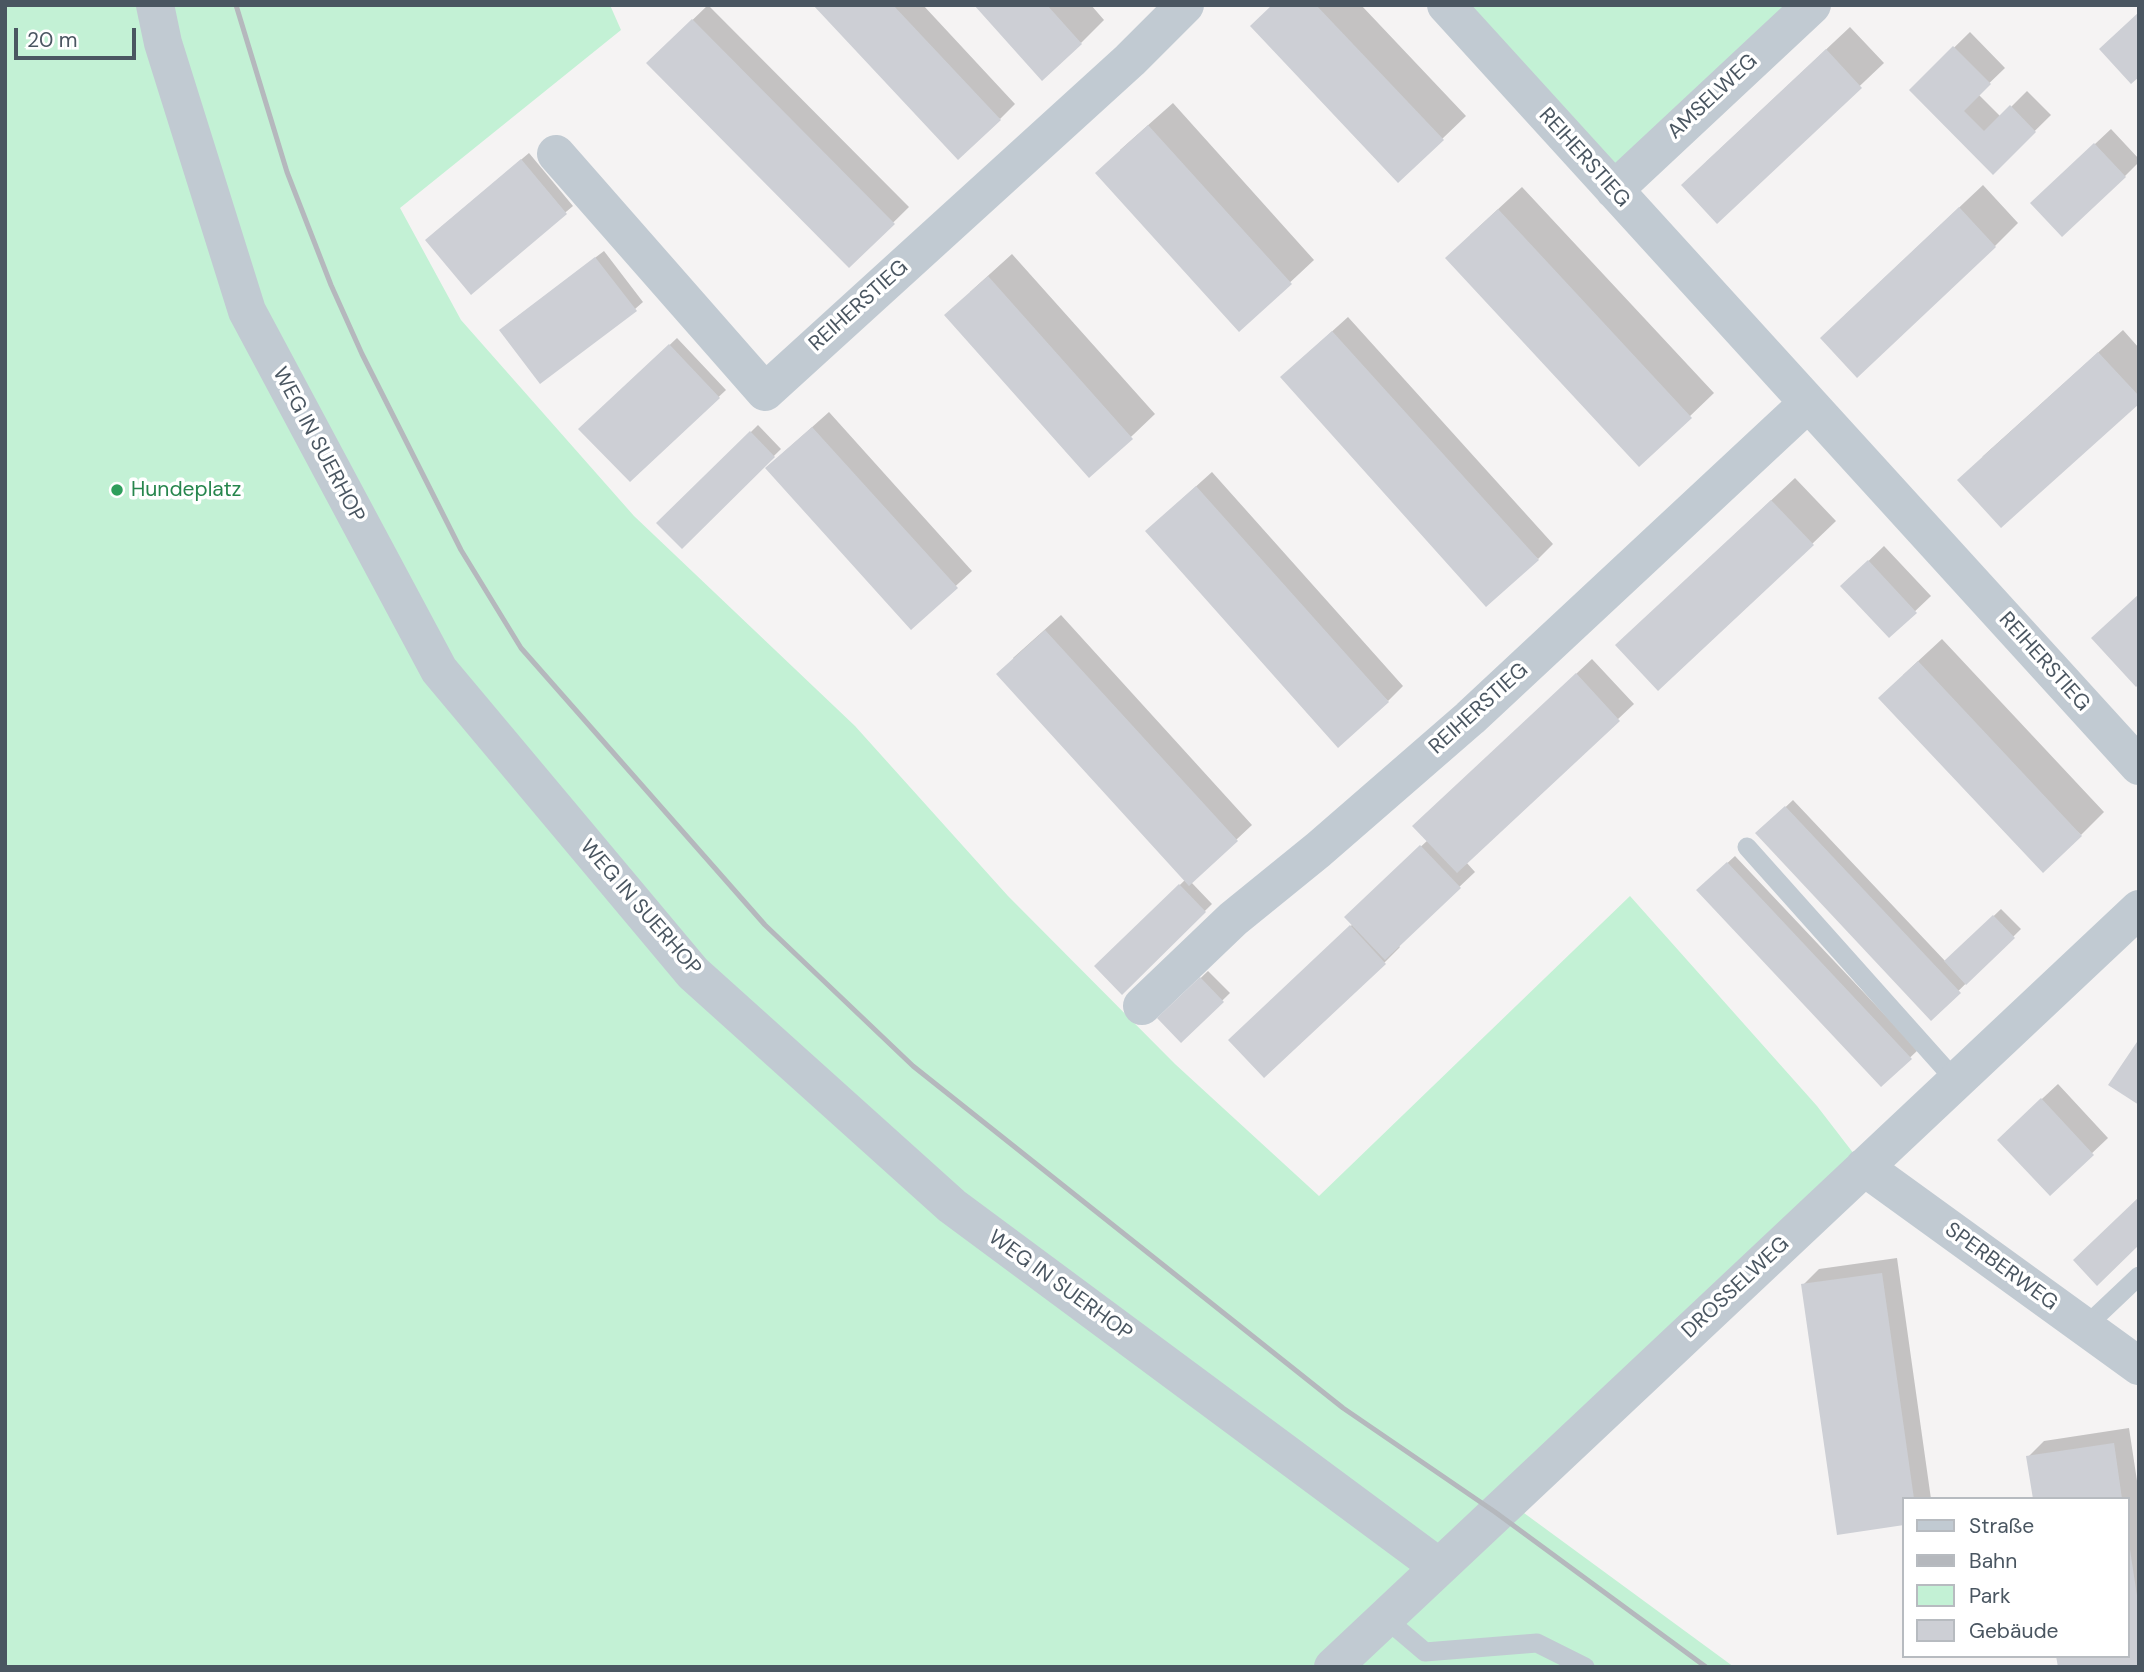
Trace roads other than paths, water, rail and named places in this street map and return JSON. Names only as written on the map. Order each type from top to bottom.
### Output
[{"type":"street","name":"WEG IN SUERHOP","points":[[155,5],[163,43],[247,311],[439,670],[694,972],[952,1206],[1439,1567]]},
{"type":"street","name":"REIHERSTIEG","points":[[556,154],[765,392],[1130,60],[1185,5]]},
{"type":"street","name":"REIHERSTIEG","points":[[1446,5],[2139,766]]},
{"type":"street","name":"AMSELWEG","points":[[1614,190],[1812,5]]},
{"type":"street","name":"REIHERSTIEG","points":[[1142,1006],[1233,919],[1318,850],[1471,718],[1808,403]]},
{"type":"street","name":"DROSSELWEG","points":[[1333,1667],[2139,909]]},
{"type":"street","name":"SPERBERWEG","points":[[1864,1167],[2139,1366]]},
{"type":"lane","points":[[1747,847],[1956,1081]]},
{"type":"lane","points":[[2085,1327],[2139,1276]]},
{"type":"lane","points":[[1385,1618],[1425,1651],[1537,1643],[1585,1667]]},
{"type":"railway","points":[[236,5],[287,172],[331,285],[362,354],[461,550],[521,648],[765,925],[913,1066],[1343,1408],[1495,1512],[1706,1667]]},
{"type":"place","name":"Hundeplatz","points":[[117,490]]}]
